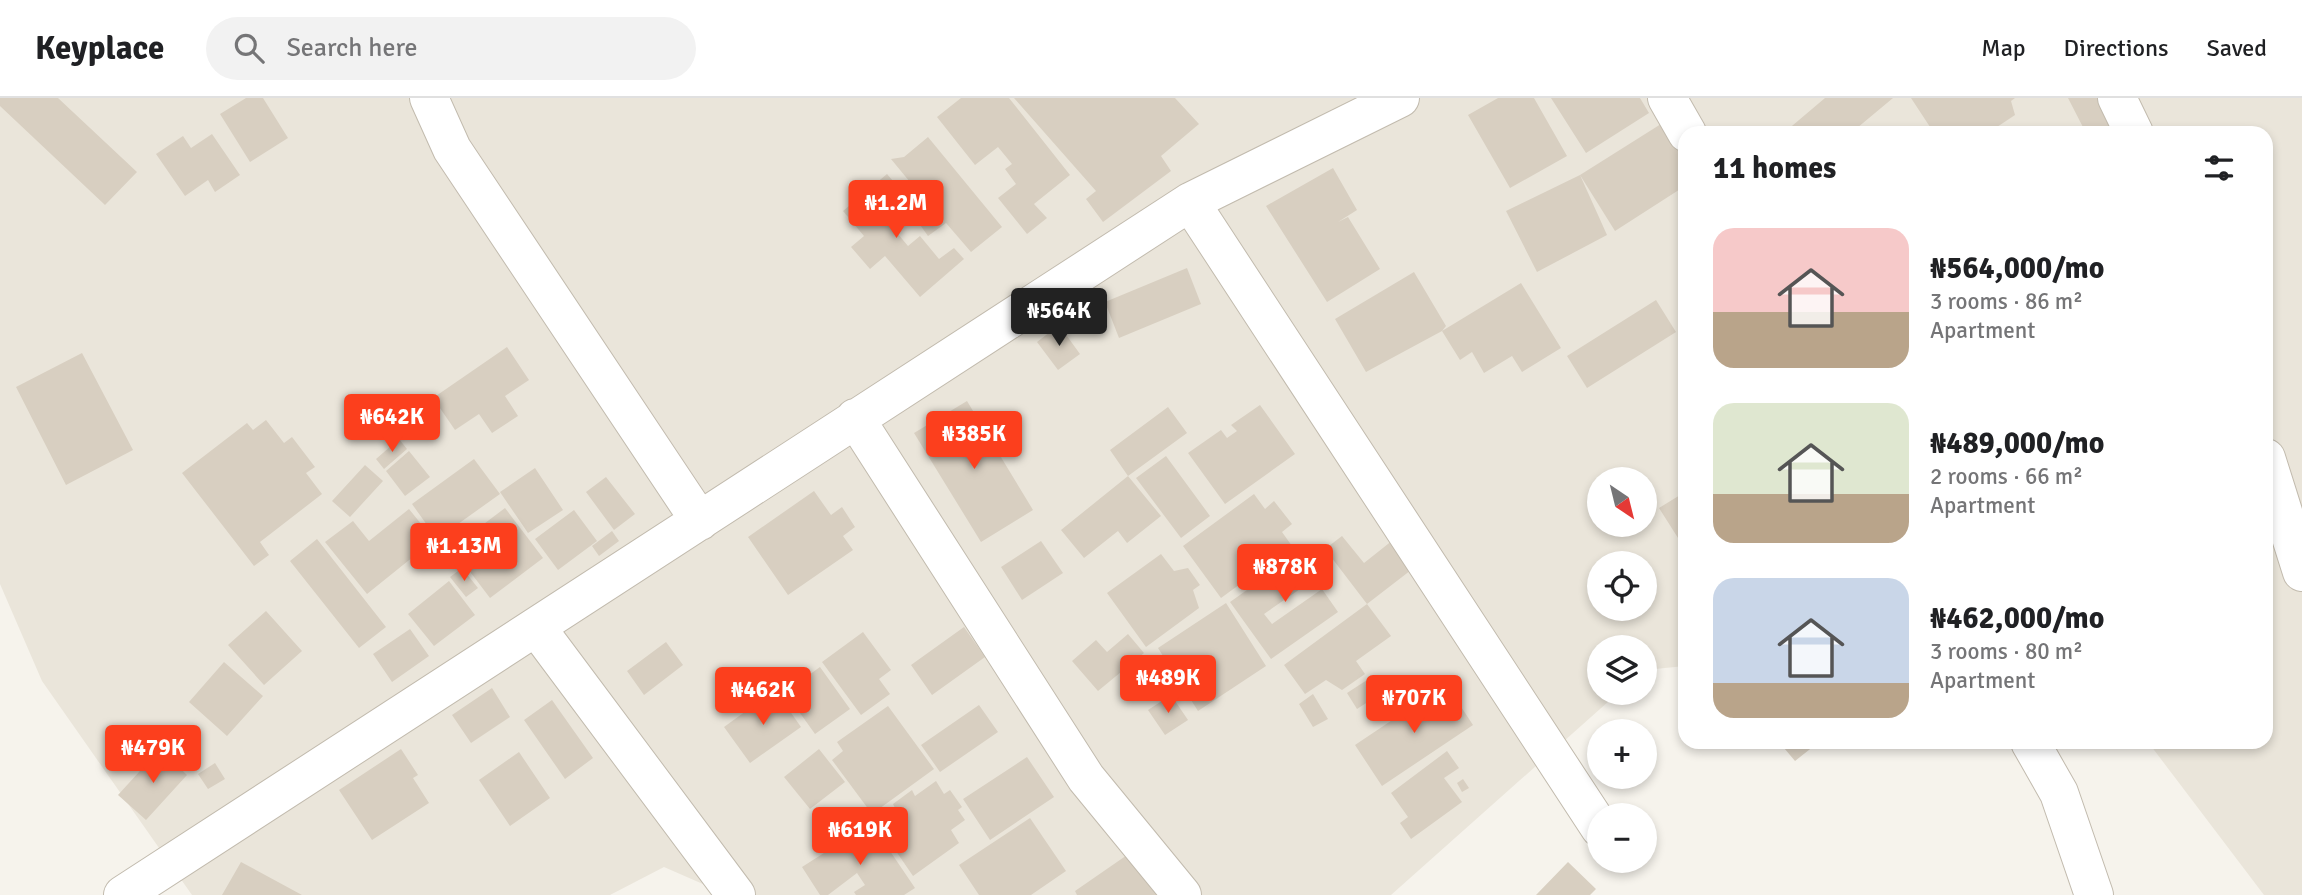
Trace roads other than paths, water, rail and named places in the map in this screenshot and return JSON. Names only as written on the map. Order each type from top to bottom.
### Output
[{"type":"street","points":[[429,98],[452,149],[700,521]]},
{"type":"street","points":[[123,895],[1190,202],[1400,98]]},
{"type":"street","points":[[1667,98],[1683,126]]},
{"type":"street","points":[[2117,98],[2131,126]]},
{"type":"street","points":[[1190,202],[1587,808]]},
{"type":"street","points":[[855,418],[1086,778],[1182,895]]},
{"type":"street","points":[[2273,480],[2302,572]]},
{"type":"street","points":[[536,627],[736,895]]},
{"type":"street","points":[[2034,749],[2059,793],[2094,895]]}]
